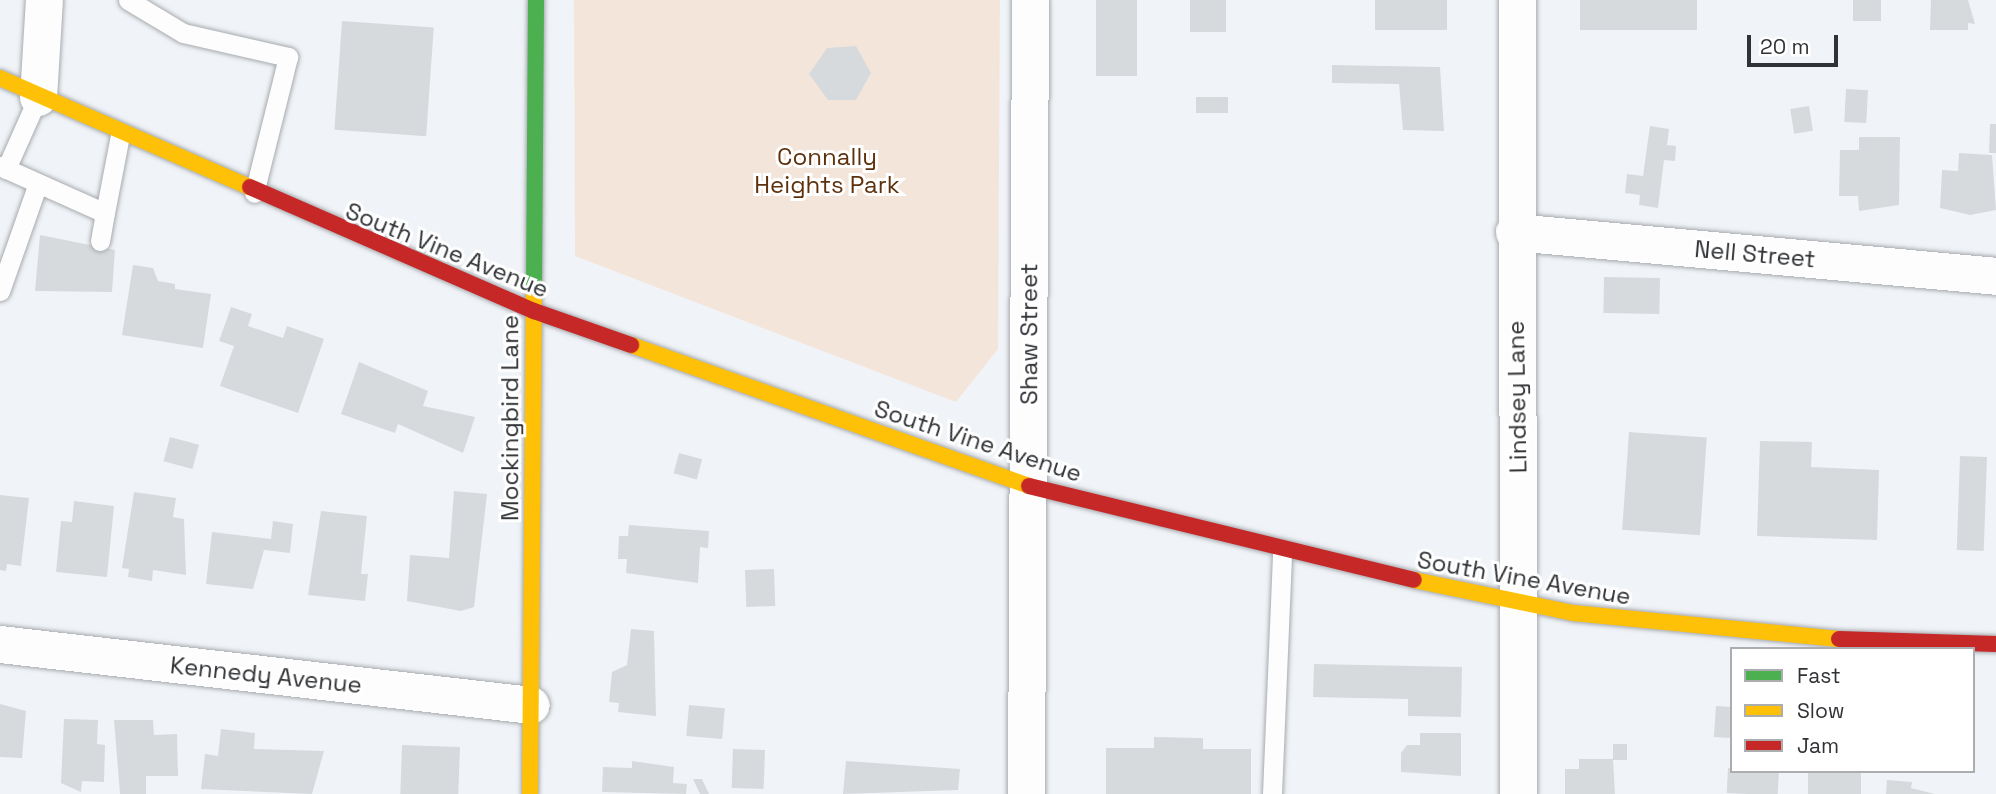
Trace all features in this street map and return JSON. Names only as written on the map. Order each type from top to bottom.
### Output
[{"type":"main road","name":"Mockingbird Lane","points":[[530,794],[536,0]]},
{"type":"main road","name":"South Vine Avenue","points":[[0,78],[120,135],[534,311],[1028,486],[1282,552],[1521,604],[1795,637],[1996,644]]},
{"type":"street","points":[[38,97],[44,0]]},
{"type":"street","name":"Shaw Street","points":[[1026,794],[1030,0]]},
{"type":"street","name":"Lindsey Lane","points":[[1517,0],[1514,232],[1521,604],[1518,794]]},
{"type":"street","name":"Nell Street","points":[[1514,232],[1996,276]]},
{"type":"street","name":"Kennedy Avenue","points":[[0,644],[531,705]]},
{"type":"lane","points":[[128,0],[183,33],[288,57],[254,193]]},
{"type":"lane","points":[[38,97],[3,167],[104,213]]},
{"type":"lane","points":[[100,241],[120,135]]},
{"type":"lane","points":[[0,291],[38,183]]},
{"type":"lane","points":[[1272,794],[1282,552]]},
{"type":"green space","name":"Connally Heights Park","points":[[574,0],[1000,0],[998,349],[956,402],[575,256]]},
{"type":"building","points":[[1096,0],[1137,0],[1137,76],[1096,76]]},
{"type":"building","points":[[1190,0],[1226,0],[1226,32],[1190,32]]},
{"type":"building","points":[[1375,0],[1447,0],[1447,30],[1375,30]]},
{"type":"building","points":[[1580,0],[1697,0],[1697,30],[1580,30]]},
{"type":"building","points":[[1853,0],[1881,0],[1881,21],[1853,21]]},
{"type":"building","points":[[1931,0],[1968,0],[1975,24],[1968,23],[1968,30],[1930,30]]},
{"type":"building","points":[[342,21],[434,27],[426,136],[334,130]]},
{"type":"building","points":[[856,46],[871,73],[856,100],[828,100],[809,74],[827,48]]},
{"type":"building","points":[[1332,65],[1440,67],[1444,131],[1403,130],[1399,84],[1332,83]]},
{"type":"building","points":[[1846,89],[1868,90],[1866,123],[1844,122]]},
{"type":"building","points":[[1196,97],[1228,97],[1228,113],[1196,113]]},
{"type":"building","points":[[1809,106],[1813,131],[1794,134],[1790,109]]},
{"type":"building","points":[[1990,124],[1996,124],[1996,153],[1989,153]]},
{"type":"building","points":[[1650,126],[1669,129],[1667,145],[1676,146],[1675,161],[1664,160],[1658,208],[1639,205],[1640,195],[1625,193],[1627,174],[1643,176]]},
{"type":"building","points":[[1859,137],[1900,137],[1899,205],[1859,211],[1858,196],[1839,196],[1840,150],[1859,150]]},
{"type":"building","points":[[1959,153],[1992,155],[1996,210],[1970,215],[1940,208],[1942,170],[1958,171]]},
{"type":"building","points":[[40,235],[115,250],[112,292],[35,291]]},
{"type":"building","points":[[133,265],[153,268],[158,281],[175,284],[175,289],[211,294],[203,348],[122,335]]},
{"type":"building","points":[[1604,277],[1660,278],[1659,314],[1603,313]]},
{"type":"building","points":[[231,307],[252,314],[248,326],[283,338],[287,326],[324,339],[298,413],[220,386],[234,346],[219,341]]},
{"type":"building","points":[[359,362],[428,391],[423,406],[475,417],[463,453],[398,424],[395,433],[341,414]]},
{"type":"building","points":[[1629,432],[1707,437],[1700,535],[1622,530]]},
{"type":"building","points":[[170,437],[199,445],[193,469],[164,461]]},
{"type":"building","points":[[1760,441],[1812,442],[1811,467],[1879,470],[1877,540],[1757,536]]},
{"type":"building","points":[[679,453],[702,459],[697,479],[674,473]]},
{"type":"building","points":[[1960,456],[1987,457],[1984,551],[1957,550]]},
{"type":"building","points":[[454,491],[487,494],[474,607],[461,611],[407,601],[410,555],[449,558]]},
{"type":"building","points":[[134,492],[176,498],[173,517],[184,519],[186,575],[153,570],[152,581],[128,577],[129,569],[122,568]]},
{"type":"building","points":[[0,495],[29,498],[21,566],[7,564],[6,571],[0,570]]},
{"type":"building","points":[[74,501],[114,506],[107,577],[56,572],[61,521],[72,522]]},
{"type":"building","points":[[321,511],[367,516],[361,574],[368,574],[365,601],[308,595]]},
{"type":"building","points":[[273,521],[293,524],[290,553],[264,550],[253,589],[206,584],[212,532],[271,539]]},
{"type":"building","points":[[629,525],[709,531],[708,548],[700,547],[698,583],[626,573],[627,559],[618,559],[619,536],[628,536]]},
{"type":"building","points":[[774,569],[775,606],[746,607],[745,570]]},
{"type":"building","points":[[631,629],[654,631],[656,716],[618,712],[619,703],[609,702],[612,672],[627,665]]},
{"type":"building","points":[[1314,664],[1462,667],[1461,717],[1408,716],[1408,699],[1313,697]]},
{"type":"building","points":[[0,704],[26,711],[22,758],[0,757]]},
{"type":"building","points":[[689,705],[725,708],[722,739],[686,736]]},
{"type":"building","points":[[1716,706],[1730,707],[1730,738],[1714,737]]},
{"type":"building","points":[[64,719],[98,720],[97,744],[105,745],[104,782],[82,781],[81,792],[61,783]]},
{"type":"building","points":[[114,720],[153,720],[154,735],[177,734],[178,776],[146,776],[146,794],[120,794]]},
{"type":"building","points":[[221,729],[255,733],[254,749],[324,751],[312,794],[201,789],[205,754],[218,756]]},
{"type":"building","points":[[1420,733],[1461,733],[1461,776],[1401,772],[1401,753],[1407,745],[1420,745]]},
{"type":"building","points":[[1154,737],[1203,738],[1203,749],[1251,749],[1251,794],[1106,794],[1106,748],[1154,748]]},
{"type":"building","points":[[1613,744],[1627,744],[1627,760],[1613,760]]},
{"type":"building","points":[[402,745],[460,747],[458,794],[400,794]]},
{"type":"building","points":[[733,749],[765,750],[764,789],[732,788]]},
{"type":"building","points":[[1579,759],[1613,759],[1615,794],[1565,794],[1565,769],[1579,769]]},
{"type":"building","points":[[632,761],[674,767],[673,783],[687,784],[686,794],[602,792],[603,767],[632,768]]},
{"type":"building","points":[[846,761],[960,769],[958,790],[843,794]]},
{"type":"building","points":[[1728,768],[1730,773],[1779,773],[1778,794],[1727,793]]},
{"type":"building","points":[[1808,773],[1861,773],[1861,794],[1808,794]]},
{"type":"building","points":[[693,779],[702,779],[709,794],[700,794]]},
{"type":"building","points":[[1887,780],[1912,782],[1911,788],[1935,794],[1886,794]]},
{"type":"traffic: fast","points":[[534,289],[536,0]]},
{"type":"traffic: slow","points":[[0,78],[250,187]]},
{"type":"traffic: slow","points":[[530,794],[534,289]]},
{"type":"traffic: slow","points":[[631,345],[1029,486]]},
{"type":"traffic: slow","points":[[1414,580],[1573,613],[1839,639]]},
{"type":"traffic: jam","points":[[250,187],[534,311],[631,345]]},
{"type":"traffic: jam","points":[[1029,486],[1414,580]]},
{"type":"traffic: jam","points":[[1839,639],[1996,644]]}]
